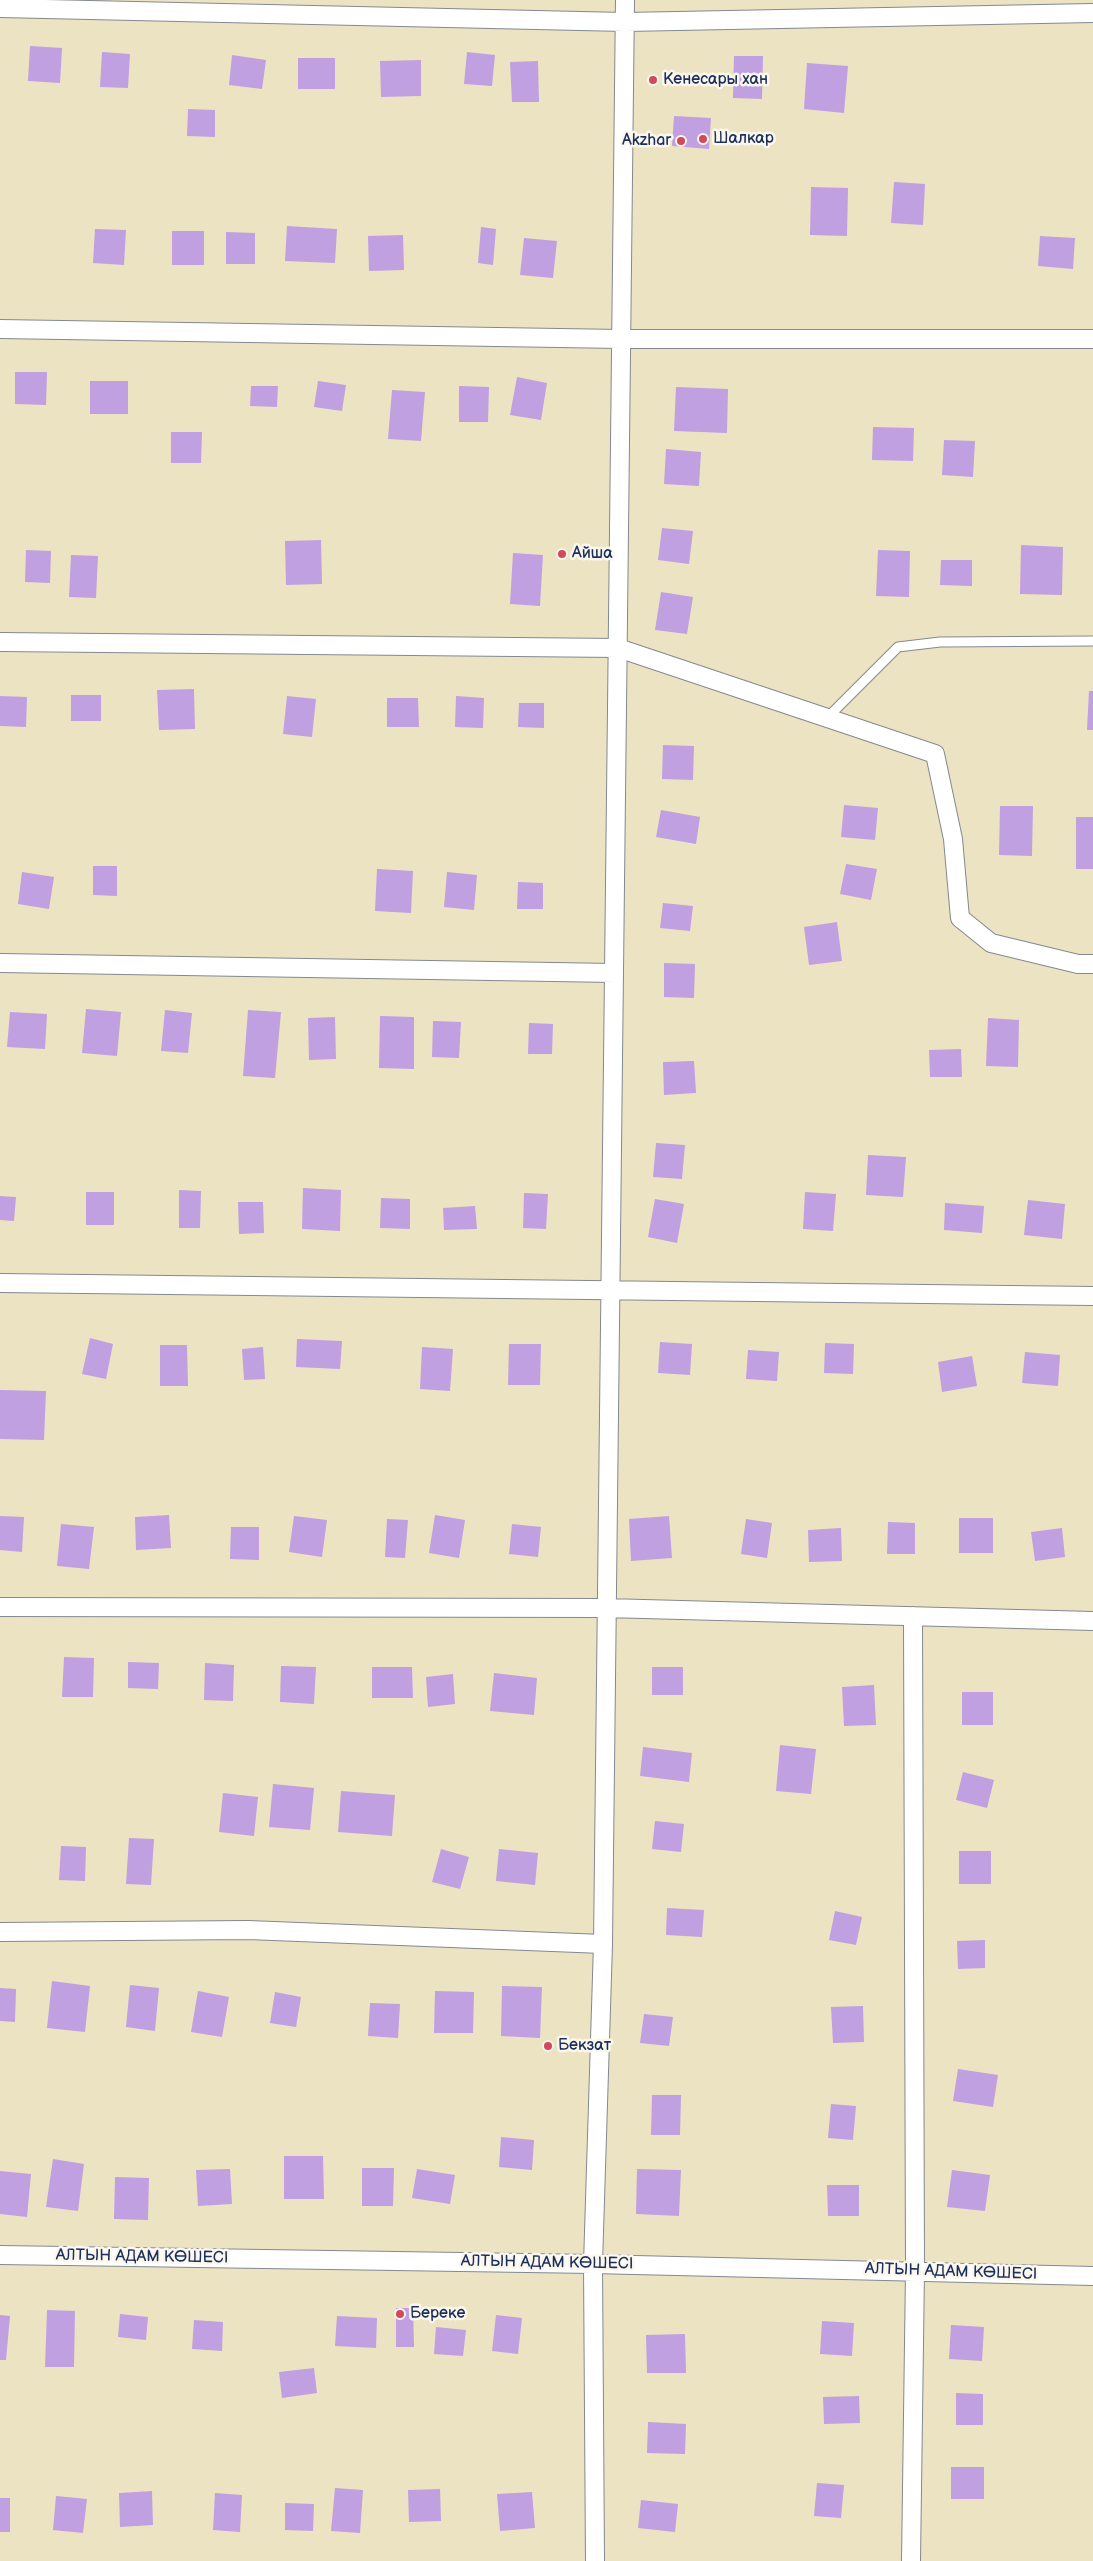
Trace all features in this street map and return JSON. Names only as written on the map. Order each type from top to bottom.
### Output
[{"type":"street","points":[[595,2561],[594,2264],[602,1944],[625,0]]},
{"type":"street","points":[[0,8],[625,22],[1093,12]]},
{"type":"street","points":[[0,329],[621,339],[1093,339]]},
{"type":"street","points":[[0,642],[618,648],[935,754],[953,839],[960,918],[991,943],[1078,964],[1093,964]]},
{"type":"street","points":[[0,962],[614,973]]},
{"type":"street","points":[[0,1283],[1093,1296]]},
{"type":"street","points":[[0,1607],[606,1608],[1093,1621]]},
{"type":"street","points":[[911,2561],[915,2271],[913,1616]]},
{"type":"street","points":[[0,1932],[248,1930],[602,1944]]},
{"type":"street","name":"АЛТЫН АДАМ КӨШЕСІ","points":[[0,2255],[594,2264],[1093,2276]]},
{"type":"lane","points":[[827,718],[898,647],[940,642],[1093,641]]},
{"type":"building","points":[[30,46],[62,48],[60,83],[28,81]]},
{"type":"building","points":[[102,52],[130,54],[128,88],[100,87]]},
{"type":"building","points":[[467,52],[495,55],[492,86],[464,84]]},
{"type":"building","points":[[232,55],[266,60],[262,89],[229,85]]},
{"type":"building","points":[[734,56],[763,56],[762,99],[733,98]]},
{"type":"building","points":[[298,58],[335,58],[335,89],[298,89]]},
{"type":"building","points":[[421,60],[421,96],[381,97],[380,61]]},
{"type":"building","points":[[538,61],[539,102],[512,102],[510,62]]},
{"type":"building","points":[[807,63],[848,66],[844,113],[804,109]]},
{"type":"building","points":[[188,109],[215,110],[215,137],[187,136]]},
{"type":"building","points":[[674,116],[711,118],[709,149],[672,146]]},
{"type":"building","points":[[894,182],[925,184],[923,225],[891,223]]},
{"type":"building","points":[[811,187],[848,188],[847,236],[810,235]]},
{"type":"building","points":[[287,226],[337,229],[335,263],[285,261]]},
{"type":"building","points":[[481,227],[496,229],[493,265],[478,263]]},
{"type":"building","points":[[95,229],[126,230],[124,265],[93,263]]},
{"type":"building","points":[[172,231],[204,231],[204,265],[172,265]]},
{"type":"building","points":[[226,232],[255,233],[255,264],[226,264]]},
{"type":"building","points":[[403,235],[404,270],[369,271],[368,236]]},
{"type":"building","points":[[1040,236],[1075,238],[1073,269],[1038,266]]},
{"type":"building","points":[[524,238],[557,241],[553,278],[520,275]]},
{"type":"building","points":[[15,372],[47,372],[46,405],[15,404]]},
{"type":"building","points":[[517,377],[547,383],[541,420],[510,415]]},
{"type":"building","points":[[90,381],[128,381],[128,414],[90,414]]},
{"type":"building","points":[[318,381],[346,385],[342,411],[314,407]]},
{"type":"building","points":[[251,386],[278,386],[277,407],[250,406]]},
{"type":"building","points":[[459,386],[489,387],[488,422],[459,422]]},
{"type":"building","points":[[676,387],[728,389],[727,433],[674,431]]},
{"type":"building","points":[[392,390],[425,392],[421,441],[388,439]]},
{"type":"building","points":[[873,427],[914,428],[913,461],[872,460]]},
{"type":"building","points":[[171,432],[202,432],[201,463],[171,463]]},
{"type":"building","points":[[944,440],[975,441],[973,477],[942,475]]},
{"type":"building","points":[[666,449],[701,452],[699,486],[664,484]]},
{"type":"building","points":[[662,528],[693,531],[689,564],[658,560]]},
{"type":"building","points":[[321,540],[322,584],[286,585],[285,541]]},
{"type":"building","points":[[1021,545],[1063,547],[1062,595],[1020,594]]},
{"type":"building","points":[[26,550],[51,551],[50,583],[25,582]]},
{"type":"building","points":[[878,550],[910,551],[909,597],[876,596]]},
{"type":"building","points":[[513,553],[543,555],[540,606],[510,604]]},
{"type":"building","points":[[71,555],[98,556],[96,598],[69,597]]},
{"type":"building","points":[[941,560],[972,560],[972,586],[940,585]]},
{"type":"building","points":[[661,592],[693,597],[687,634],[655,630]]},
{"type":"building","points":[[194,689],[195,729],[159,730],[157,690]]},
{"type":"building","points":[[1089,691],[1093,691],[1093,730],[1087,730]]},
{"type":"building","points":[[71,695],[101,695],[101,721],[71,721]]},
{"type":"building","points":[[0,696],[27,697],[26,727],[0,726]]},
{"type":"building","points":[[287,696],[316,699],[312,737],[283,734]]},
{"type":"building","points":[[456,696],[484,698],[483,728],[455,727]]},
{"type":"building","points":[[387,698],[418,698],[419,727],[387,727]]},
{"type":"building","points":[[519,703],[544,703],[544,728],[518,727]]},
{"type":"building","points":[[663,745],[694,746],[693,780],[662,779]]},
{"type":"building","points":[[844,805],[878,808],[875,840],[841,837]]},
{"type":"building","points":[[1000,806],[1033,806],[1032,856],[999,855]]},
{"type":"building","points":[[661,810],[700,817],[696,844],[656,837]]},
{"type":"building","points":[[1076,817],[1093,817],[1093,869],[1076,869]]},
{"type":"building","points":[[846,864],[877,869],[871,900],[840,894]]},
{"type":"building","points":[[93,866],[117,866],[117,896],[93,895]]},
{"type":"building","points":[[377,869],[413,871],[411,913],[375,911]]},
{"type":"building","points":[[22,872],[54,877],[49,909],[18,904]]},
{"type":"building","points":[[447,872],[477,875],[474,910],[444,907]]},
{"type":"building","points":[[518,882],[543,883],[543,909],[517,909]]},
{"type":"building","points":[[663,903],[693,906],[690,931],[660,928]]},
{"type":"building","points":[[837,922],[842,961],[809,965],[804,927]]},
{"type":"building","points":[[664,963],[695,964],[694,998],[664,997]]},
{"type":"building","points":[[86,1009],[121,1012],[117,1056],[82,1053]]},
{"type":"building","points":[[165,1010],[192,1013],[188,1053],[161,1051]]},
{"type":"building","points":[[248,1010],[281,1012],[275,1078],[243,1076]]},
{"type":"building","points":[[10,1012],[47,1014],[45,1049],[7,1047]]},
{"type":"building","points":[[380,1016],[414,1017],[414,1069],[379,1068]]},
{"type":"building","points":[[335,1017],[336,1059],[309,1060],[308,1018]]},
{"type":"building","points":[[988,1018],[1019,1020],[1018,1067],[986,1066]]},
{"type":"building","points":[[433,1021],[461,1022],[459,1058],[432,1057]]},
{"type":"building","points":[[529,1023],[553,1024],[552,1054],[528,1054]]},
{"type":"building","points":[[961,1049],[962,1077],[930,1077],[929,1050]]},
{"type":"building","points":[[694,1061],[696,1093],[664,1095],[663,1062]]},
{"type":"building","points":[[656,1143],[685,1145],[682,1179],[653,1177]]},
{"type":"building","points":[[868,1155],[906,1157],[903,1197],[866,1195]]},
{"type":"building","points":[[303,1188],[341,1190],[340,1231],[302,1229]]},
{"type":"building","points":[[179,1190],[201,1191],[200,1228],[179,1228]]},
{"type":"building","points":[[86,1192],[114,1192],[114,1225],[86,1225]]},
{"type":"building","points":[[805,1192],[836,1194],[833,1231],[803,1229]]},
{"type":"building","points":[[524,1193],[548,1194],[546,1229],[523,1228]]},
{"type":"building","points":[[0,1196],[16,1197],[14,1221],[0,1220]]},
{"type":"building","points":[[381,1198],[410,1199],[410,1229],[380,1228]]},
{"type":"building","points":[[655,1199],[684,1204],[677,1243],[648,1237]]},
{"type":"building","points":[[1028,1200],[1065,1204],[1062,1239],[1024,1235]]},
{"type":"building","points":[[238,1202],[263,1202],[264,1233],[239,1234]]},
{"type":"building","points":[[945,1203],[984,1206],[982,1233],[944,1230]]},
{"type":"building","points":[[475,1206],[477,1229],[444,1230],[443,1208]]},
{"type":"building","points":[[90,1338],[113,1344],[106,1379],[82,1374]]},
{"type":"building","points":[[297,1339],[342,1341],[340,1369],[296,1367]]},
{"type":"building","points":[[660,1342],[692,1344],[690,1375],[658,1373]]},
{"type":"building","points":[[825,1343],[854,1344],[853,1374],[824,1373]]},
{"type":"building","points":[[509,1344],[541,1344],[540,1385],[508,1385]]},
{"type":"building","points":[[160,1345],[187,1345],[188,1386],[160,1386]]},
{"type":"building","points":[[263,1347],[265,1379],[244,1380],[242,1349]]},
{"type":"building","points":[[422,1347],[453,1349],[450,1391],[420,1389]]},
{"type":"building","points":[[748,1350],[779,1352],[777,1381],[746,1379]]},
{"type":"building","points":[[1025,1352],[1060,1355],[1058,1386],[1022,1383]]},
{"type":"building","points":[[972,1356],[977,1386],[942,1392],[938,1362]]},
{"type":"building","points":[[0,1390],[46,1391],[44,1440],[0,1439]]},
{"type":"building","points":[[169,1515],[171,1548],[136,1550],[135,1517]]},
{"type":"building","points":[[435,1515],[465,1520],[459,1558],[429,1553]]},
{"type":"building","points":[[0,1516],[24,1517],[22,1552],[0,1550]]},
{"type":"building","points":[[294,1516],[327,1520],[322,1557],[289,1552]]},
{"type":"building","points":[[669,1516],[672,1558],[631,1561],[629,1519]]},
{"type":"building","points":[[959,1518],[993,1518],[993,1553],[959,1553]]},
{"type":"building","points":[[387,1519],[408,1520],[405,1558],[385,1557]]},
{"type":"building","points":[[746,1519],[772,1523],[767,1558],[741,1554]]},
{"type":"building","points":[[888,1522],[915,1523],[915,1554],[887,1554]]},
{"type":"building","points":[[61,1524],[94,1527],[89,1569],[57,1566]]},
{"type":"building","points":[[512,1524],[541,1527],[538,1557],[509,1554]]},
{"type":"building","points":[[231,1527],[259,1527],[259,1560],[230,1559]]},
{"type":"building","points":[[841,1528],[842,1561],[809,1562],[808,1530]]},
{"type":"building","points":[[1062,1528],[1065,1557],[1035,1561],[1031,1532]]},
{"type":"building","points":[[64,1657],[94,1658],[93,1697],[62,1697]]},
{"type":"building","points":[[128,1662],[159,1663],[158,1689],[128,1688]]},
{"type":"building","points":[[205,1663],[234,1665],[233,1701],[204,1700]]},
{"type":"building","points":[[281,1666],[316,1667],[314,1704],[280,1702]]},
{"type":"building","points":[[372,1667],[412,1667],[413,1698],[372,1698]]},
{"type":"building","points":[[652,1667],[683,1667],[683,1695],[652,1695]]},
{"type":"building","points":[[494,1673],[537,1678],[534,1715],[490,1711]]},
{"type":"building","points":[[453,1674],[455,1704],[428,1707],[426,1677]]},
{"type":"building","points":[[874,1685],[876,1725],[844,1726],[842,1687]]},
{"type":"building","points":[[962,1692],[993,1692],[993,1725],[962,1725]]},
{"type":"building","points":[[780,1745],[816,1749],[811,1794],[776,1791]]},
{"type":"building","points":[[643,1747],[692,1753],[689,1782],[640,1776]]},
{"type":"building","points":[[963,1772],[994,1780],[987,1808],[956,1800]]},
{"type":"building","points":[[273,1784],[314,1788],[310,1830],[269,1827]]},
{"type":"building","points":[[341,1791],[395,1795],[392,1836],[338,1832]]},
{"type":"building","points":[[223,1793],[258,1797],[254,1836],[219,1832]]},
{"type":"building","points":[[655,1821],[684,1824],[681,1852],[652,1849]]},
{"type":"building","points":[[129,1838],[154,1839],[151,1885],[126,1884]]},
{"type":"building","points":[[61,1846],[86,1847],[85,1881],[59,1880]]},
{"type":"building","points":[[441,1849],[469,1857],[460,1889],[432,1882]]},
{"type":"building","points":[[499,1849],[538,1853],[535,1885],[496,1881]]},
{"type":"building","points":[[959,1851],[991,1851],[991,1884],[959,1884]]},
{"type":"building","points":[[667,1908],[704,1910],[702,1937],[666,1935]]},
{"type":"building","points":[[835,1911],[862,1917],[856,1945],[829,1940]]},
{"type":"building","points":[[985,1940],[985,1968],[958,1969],[957,1941]]},
{"type":"building","points":[[52,1981],[90,1986],[85,2032],[47,2028]]},
{"type":"building","points":[[130,1985],[159,1988],[155,2031],[126,2027]]},
{"type":"building","points":[[502,1986],[542,1987],[540,2038],[501,2036]]},
{"type":"building","points":[[0,1988],[16,1989],[15,2022],[0,2021]]},
{"type":"building","points":[[198,1991],[229,1997],[222,2037],[191,2032]]},
{"type":"building","points":[[435,1991],[474,1992],[473,2033],[434,2033]]},
{"type":"building","points":[[275,1992],[301,1997],[296,2027],[270,2023]]},
{"type":"building","points":[[370,2003],[400,2004],[398,2038],[368,2036]]},
{"type":"building","points":[[863,2006],[864,2042],[833,2043],[831,2007]]},
{"type":"building","points":[[644,2014],[673,2017],[669,2046],[640,2043]]},
{"type":"building","points":[[958,2069],[998,2075],[993,2107],[953,2101]]},
{"type":"building","points":[[652,2095],[681,2095],[680,2135],[651,2135]]},
{"type":"building","points":[[831,2104],[856,2106],[853,2140],[828,2138]]},
{"type":"building","points":[[501,2137],[534,2140],[532,2170],[499,2167]]},
{"type":"building","points":[[284,2156],[323,2156],[324,2199],[284,2199]]},
{"type":"building","points":[[53,2159],[84,2164],[78,2211],[46,2207]]},
{"type":"building","points":[[362,2168],[394,2168],[393,2206],[362,2206]]},
{"type":"building","points":[[230,2169],[232,2204],[198,2206],[196,2170]]},
{"type":"building","points":[[417,2169],[455,2175],[450,2204],[412,2198]]},
{"type":"building","points":[[637,2169],[681,2170],[679,2216],[636,2214]]},
{"type":"building","points":[[952,2170],[990,2175],[985,2211],[947,2207]]},
{"type":"building","points":[[0,2171],[31,2174],[27,2217],[0,2214]]},
{"type":"building","points":[[115,2177],[149,2178],[148,2220],[114,2219]]},
{"type":"building","points":[[827,2185],[859,2185],[859,2216],[828,2216]]},
{"type":"building","points":[[396,2308],[413,2308],[414,2347],[396,2347]]},
{"type":"building","points":[[47,2310],[75,2311],[74,2367],[45,2367]]},
{"type":"building","points":[[120,2314],[148,2317],[146,2340],[118,2337]]},
{"type":"building","points":[[0,2315],[10,2316],[6,2360],[0,2360]]},
{"type":"building","points":[[496,2315],[522,2318],[518,2354],[492,2351]]},
{"type":"building","points":[[337,2316],[377,2318],[376,2348],[335,2346]]},
{"type":"building","points":[[194,2320],[223,2322],[222,2351],[192,2349]]},
{"type":"building","points":[[822,2321],[854,2323],[852,2356],[820,2354]]},
{"type":"building","points":[[951,2325],[984,2327],[982,2361],[949,2359]]},
{"type":"building","points":[[436,2327],[466,2330],[463,2356],[434,2354]]},
{"type":"building","points":[[685,2334],[686,2373],[647,2373],[646,2335]]},
{"type":"building","points":[[314,2368],[317,2393],[282,2398],[279,2372]]},
{"type":"building","points":[[956,2393],[983,2394],[983,2425],[956,2425]]},
{"type":"building","points":[[859,2396],[860,2423],[824,2424],[823,2397]]},
{"type":"building","points":[[648,2422],[686,2424],[685,2454],[647,2453]]},
{"type":"building","points":[[951,2467],[984,2467],[984,2499],[951,2499]]},
{"type":"building","points":[[817,2483],[844,2485],[841,2518],[814,2516]]},
{"type":"building","points":[[335,2488],[363,2490],[360,2533],[331,2531]]},
{"type":"building","points":[[440,2489],[441,2521],[409,2522],[408,2490]]},
{"type":"building","points":[[152,2491],[153,2525],[120,2527],[119,2493]]},
{"type":"building","points":[[532,2492],[535,2528],[500,2531],[497,2494]]},
{"type":"building","points":[[215,2493],[242,2495],[240,2532],[213,2530]]},
{"type":"building","points":[[56,2496],[87,2499],[83,2533],[53,2530]]},
{"type":"building","points":[[0,2498],[10,2498],[10,2532],[0,2532]]},
{"type":"building","points":[[641,2500],[678,2504],[675,2532],[638,2528]]},
{"type":"building","points":[[285,2503],[314,2504],[313,2531],[285,2530]]},
{"type":"place","name":"Кенесары хан","points":[[653,80]]},
{"type":"place","name":"Шалкар","points":[[703,139]]},
{"type":"place","name":"Akzhar","points":[[681,141]]},
{"type":"place","name":"Айша","points":[[562,554]]},
{"type":"place","name":"Бекзат","points":[[548,2046]]},
{"type":"place","name":"Береке","points":[[400,2314]]}]
